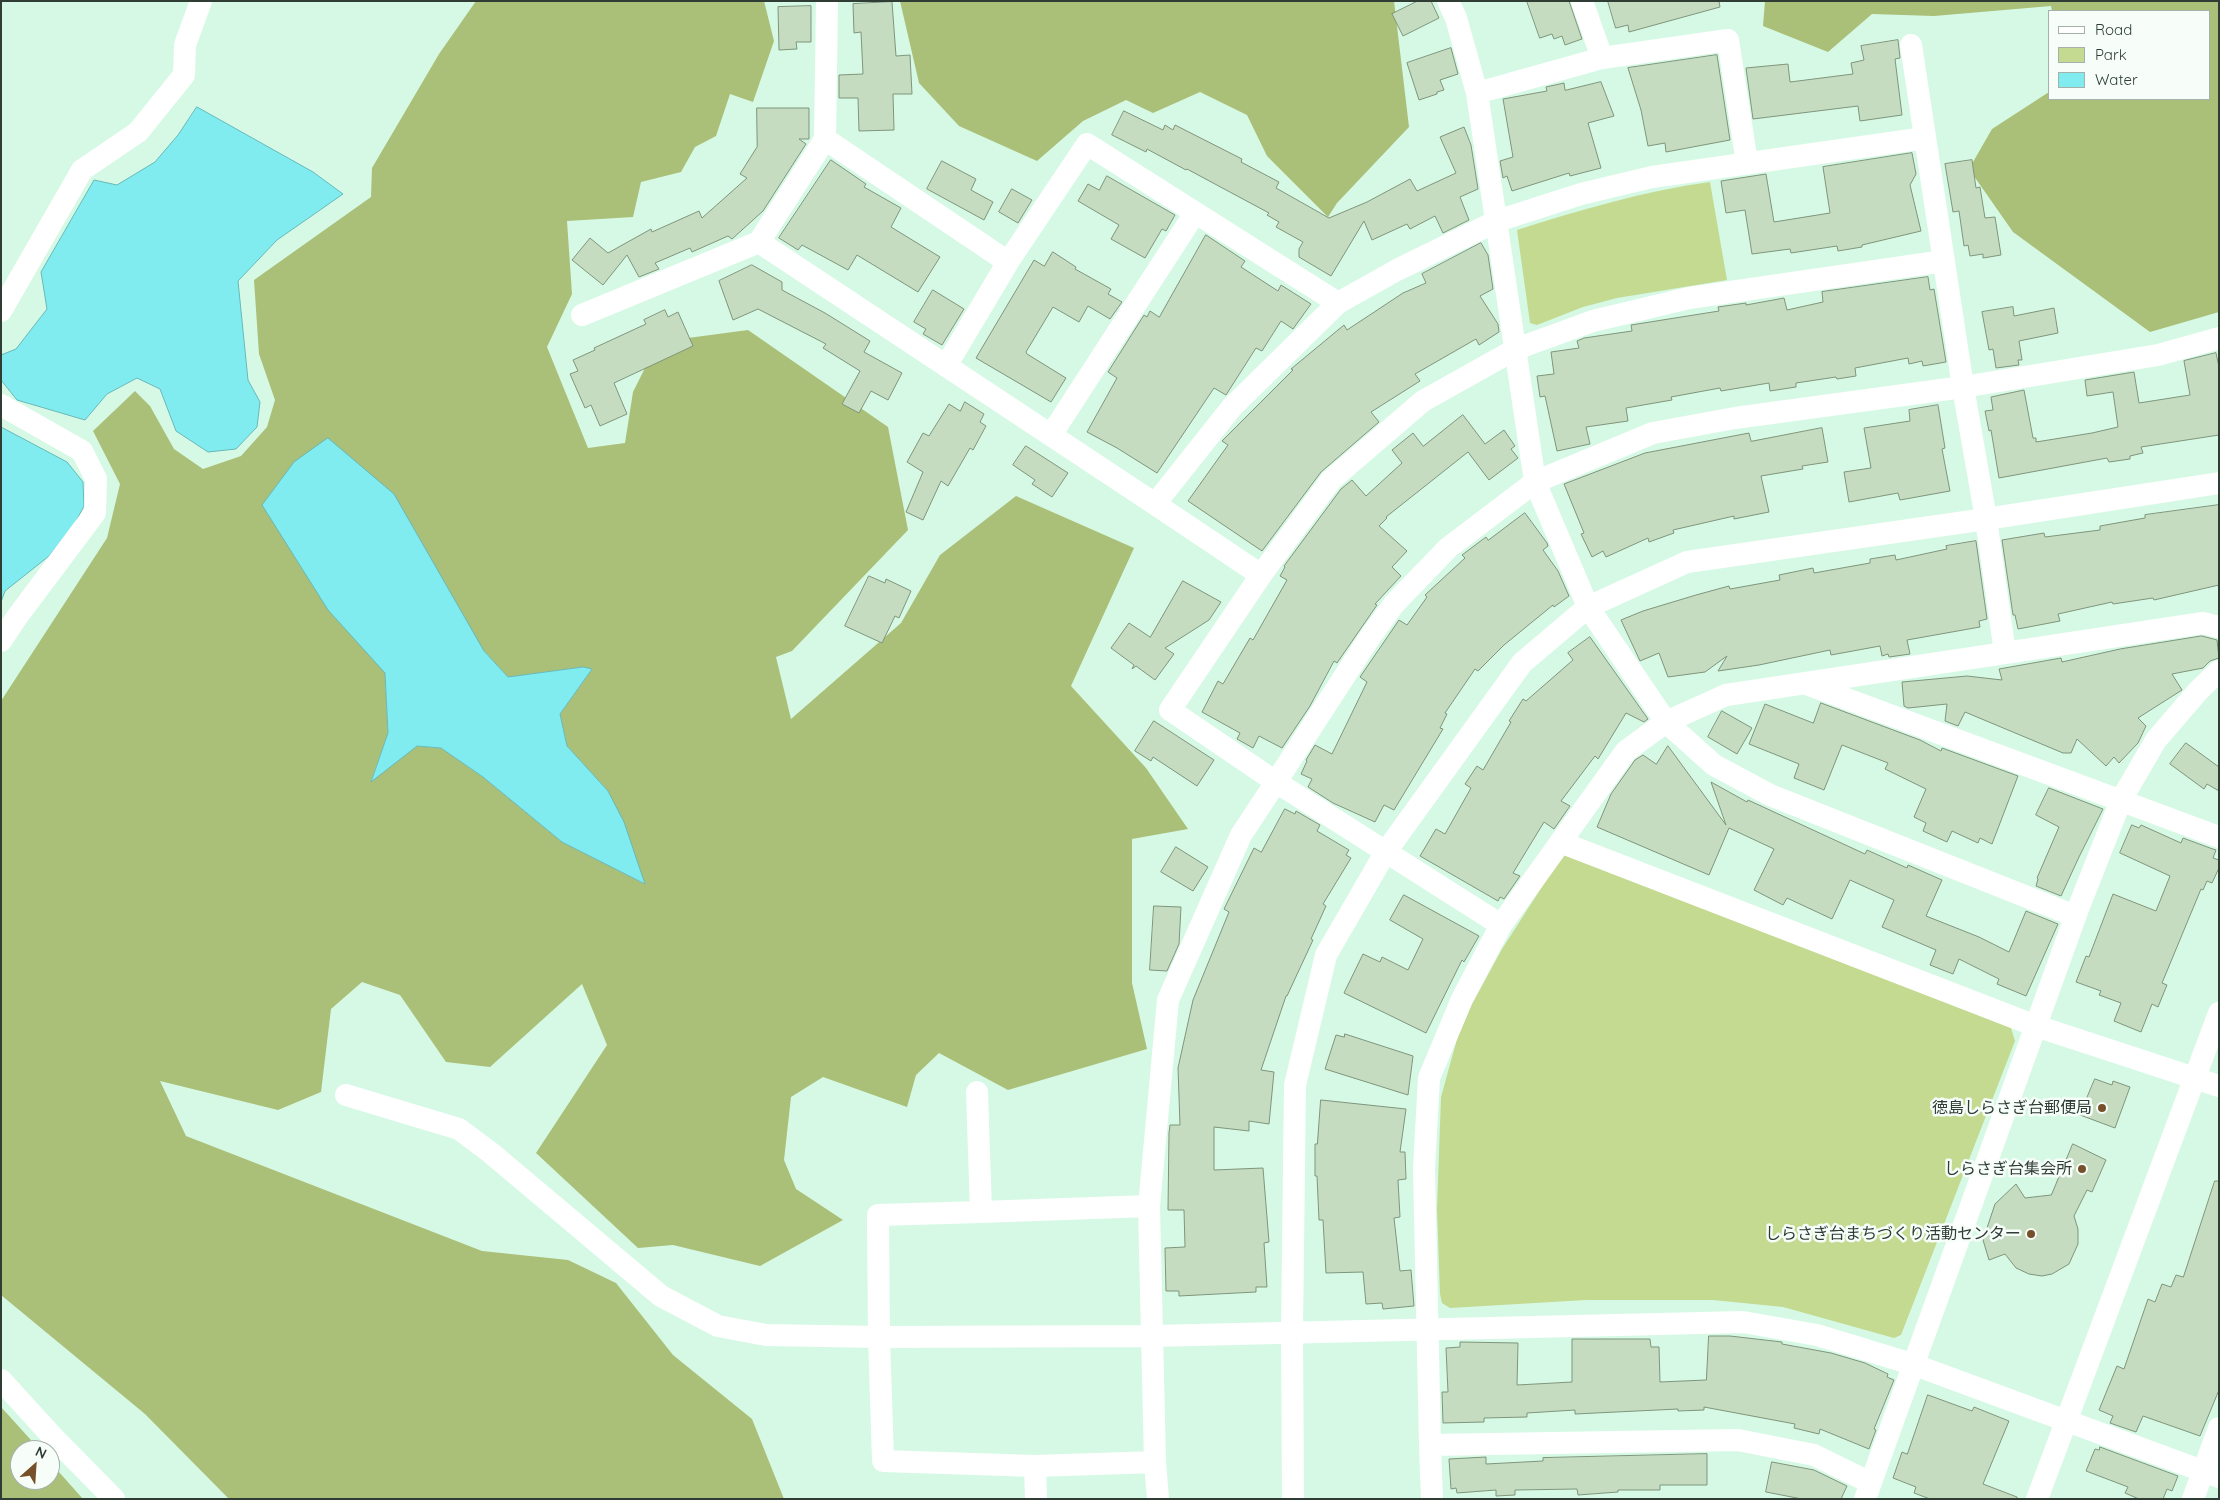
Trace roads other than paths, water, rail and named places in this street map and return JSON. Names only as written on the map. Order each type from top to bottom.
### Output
[{"type":"street","points":[[1,311],[82,170],[138,132],[184,75],[185,45],[201,1]]},
{"type":"street","points":[[1448,1],[1456,18],[1477,93],[1535,482],[1588,607],[1666,722],[1714,765],[1770,795],[2075,916]]},
{"type":"street","points":[[1582,1],[1602,58]]},
{"type":"street","points":[[582,315],[758,242],[825,139],[827,2]]},
{"type":"street","points":[[1477,93],[1602,58],[1728,40],[1747,163]]},
{"type":"street","points":[[1911,45],[1963,387],[1986,519],[2005,653]]},
{"type":"street","points":[[1156,504],[1232,407],[1338,302],[1497,221],[1581,194],[1652,176],[1925,138]]},
{"type":"street","points":[[825,139],[1008,262]]},
{"type":"street","points":[[946,366],[1008,262],[1087,144],[1338,302]]},
{"type":"street","points":[[1050,435],[1195,213]]},
{"type":"street","points":[[758,242],[1261,575]]},
{"type":"street","points":[[1501,925],[1385,853],[1170,710],[1261,575],[1331,480],[1423,401],[1516,349],[1593,321],[1690,298],[1944,260]]},
{"type":"street","points":[[1158,1499],[1155,1462],[1148,1206],[1168,1000],[1241,835],[1370,636],[1394,604],[1448,548],[1535,482],[1653,433],[1735,418],[1963,387],[2158,356],[2219,338]]},
{"type":"street","points":[[1,405],[82,451],[96,479],[95,513],[1,641]]},
{"type":"street","points":[[1293,1499],[1292,1331],[1295,1085],[1326,955],[1385,853],[1522,663],[1588,607],[1687,562],[2219,483]]},
{"type":"street","points":[[1432,1499],[1426,1329],[1424,1168],[1429,1078],[1462,999],[1501,925],[1626,751],[1666,722],[1726,696],[2203,623],[2219,627]]},
{"type":"street","points":[[1430,1445],[1738,1440],[1814,1456],[1868,1491],[1912,1364],[2075,916],[2121,800],[2156,740],[2199,690],[2219,671]]},
{"type":"street","points":[[1806,684],[2219,837]]},
{"type":"street","points":[[1560,842],[2036,1026],[2219,1086]]},
{"type":"street","points":[[2037,1499],[2219,1013]]},
{"type":"street","points":[[977,1092],[981,1212]]},
{"type":"street","points":[[346,1095],[458,1129],[491,1152],[661,1296],[718,1326],[766,1335],[879,1337],[1152,1336],[1292,1331],[1743,1322],[1818,1335],[1912,1364],[2211,1474]]},
{"type":"street","points":[[1148,1206],[878,1216],[879,1337],[883,1461],[1036,1466],[1155,1462]]},
{"type":"street","points":[[1,1380],[52,1436],[114,1499]]},
{"type":"street","points":[[2193,1499],[2211,1474],[2219,1428]]},
{"type":"street","points":[[1036,1466],[1036,1499]]},
{"type":"water","points":[[197,107],[313,172],[343,194],[277,240],[238,281],[248,380],[260,402],[257,427],[236,449],[208,452],[176,431],[160,389],[137,378],[107,394],[85,420],[17,400],[1,380],[1,355],[16,349],[47,309],[41,272],[94,180],[117,185],[155,162],[178,135]]},
{"type":"water","points":[[1,427],[67,462],[83,482],[84,506],[75,523],[49,556],[5,591],[1,602]]},
{"type":"water","points":[[328,438],[394,494],[484,651],[508,677],[583,667],[592,669],[560,714],[567,746],[608,791],[624,822],[645,884],[562,842],[483,777],[441,748],[417,746],[371,782],[388,733],[385,673],[328,610],[262,505],[294,462]]},
{"type":"place","name":"徳島しらさぎ台郵便局","points":[[2102,1108]]},
{"type":"place","name":"しらさぎ台集会所","points":[[2082,1169]]},
{"type":"place","name":"しらさぎ台まちづくり活動センター","points":[[2031,1234]]}]
